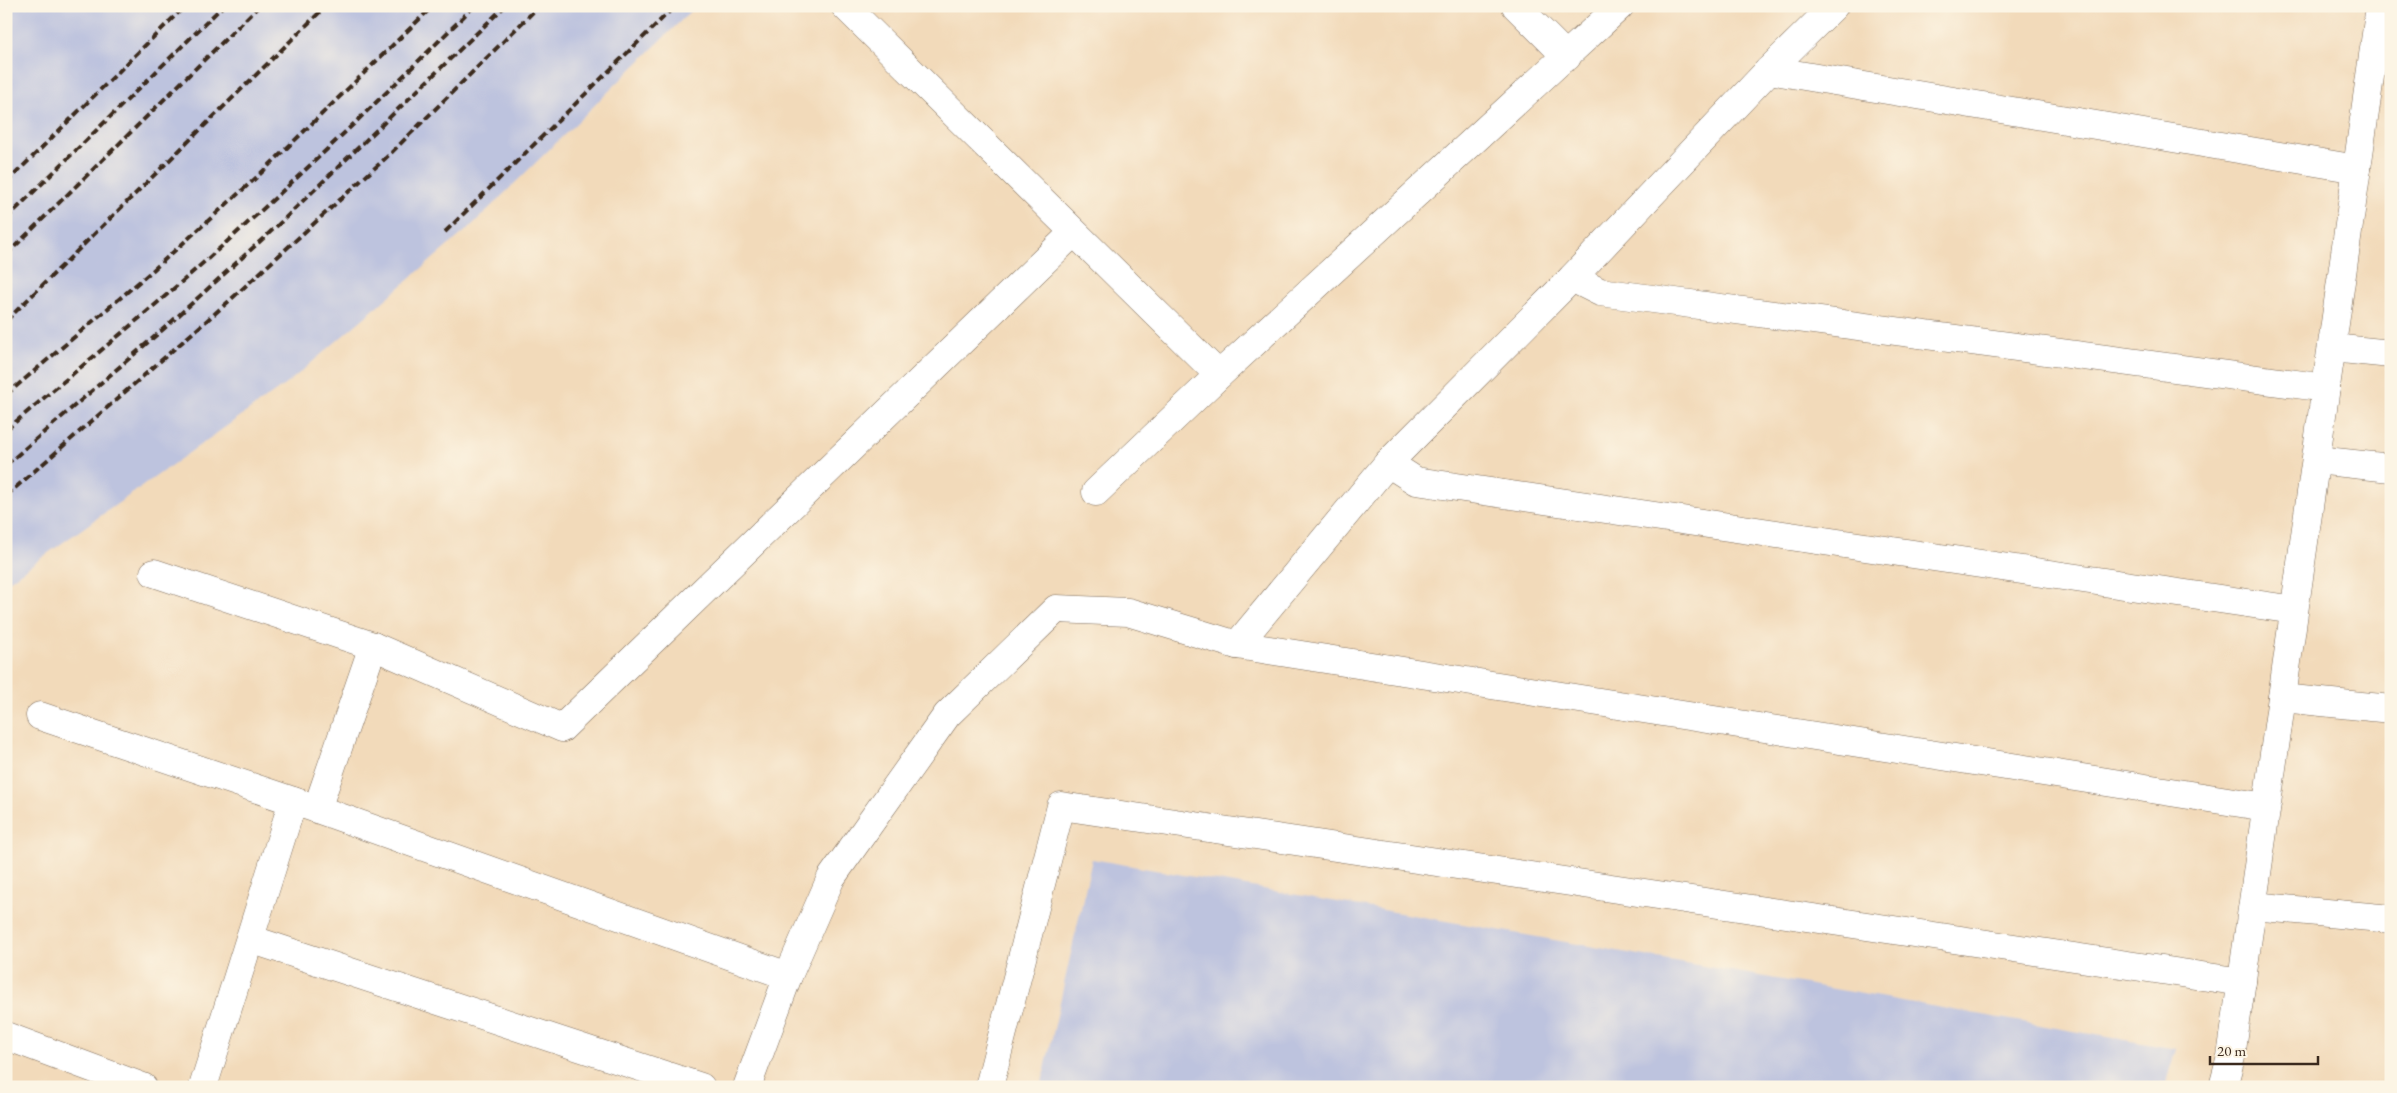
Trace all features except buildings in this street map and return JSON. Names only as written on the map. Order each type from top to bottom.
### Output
[{"type":"street","points":[[845,6],[1219,375]]},
{"type":"street","points":[[1516,6],[1567,57]]},
{"type":"street","points":[[1096,492],[1219,375],[1567,57],[1620,6]]},
{"type":"street","points":[[1236,645],[1388,463],[1572,278],[1769,70],[1834,6]]},
{"type":"street","points":[[2223,1087],[2231,1057],[2242,982],[2380,6]]},
{"type":"street","points":[[1769,70],[2357,169]]},
{"type":"street","points":[[154,573],[373,646],[562,728],[1073,233]]},
{"type":"street","points":[[1572,278],[1600,292],[2326,388]]},
{"type":"street","points":[[2332,348],[2391,354]]},
{"type":"street","points":[[2316,460],[2391,468]]},
{"type":"street","points":[[1388,463],[1416,481],[2294,610]]},
{"type":"street","points":[[747,1087],[788,976],[831,878],[947,716],[1056,608],[1128,612],[1236,645],[2266,808]]},
{"type":"street","points":[[203,1087],[250,939],[373,646]]},
{"type":"street","points":[[2282,698],[2391,709]]},
{"type":"street","points":[[40,716],[305,805],[788,976]]},
{"type":"street","points":[[989,1087],[1061,806],[2242,982]]},
{"type":"street","points":[[2252,906],[2391,919]]},
{"type":"street","points":[[250,939],[700,1087]]},
{"type":"street","points":[[6,1036],[144,1087]]},
{"type":"shaded area","points":[[6,6],[696,6],[469,228],[290,381],[6,583]]},
{"type":"shaded area","points":[[1092,859],[2176,1049],[2165,1087],[1041,1087]]},
{"type":"railway","points":[[6,183],[185,6]]},
{"type":"railway","points":[[6,219],[223,6]]},
{"type":"railway","points":[[6,255],[259,6]]},
{"type":"railway","points":[[6,321],[326,6]]},
{"type":"railway","points":[[6,395],[152,271],[257,177],[433,6]]},
{"type":"railway","points":[[6,430],[151,309],[249,222],[363,115],[474,6]]},
{"type":"railway","points":[[6,465],[168,325],[278,225],[505,6]]},
{"type":"railway","points":[[6,496],[228,302],[389,155],[539,6]]},
{"type":"railway","points":[[445,232],[675,6]]}]
